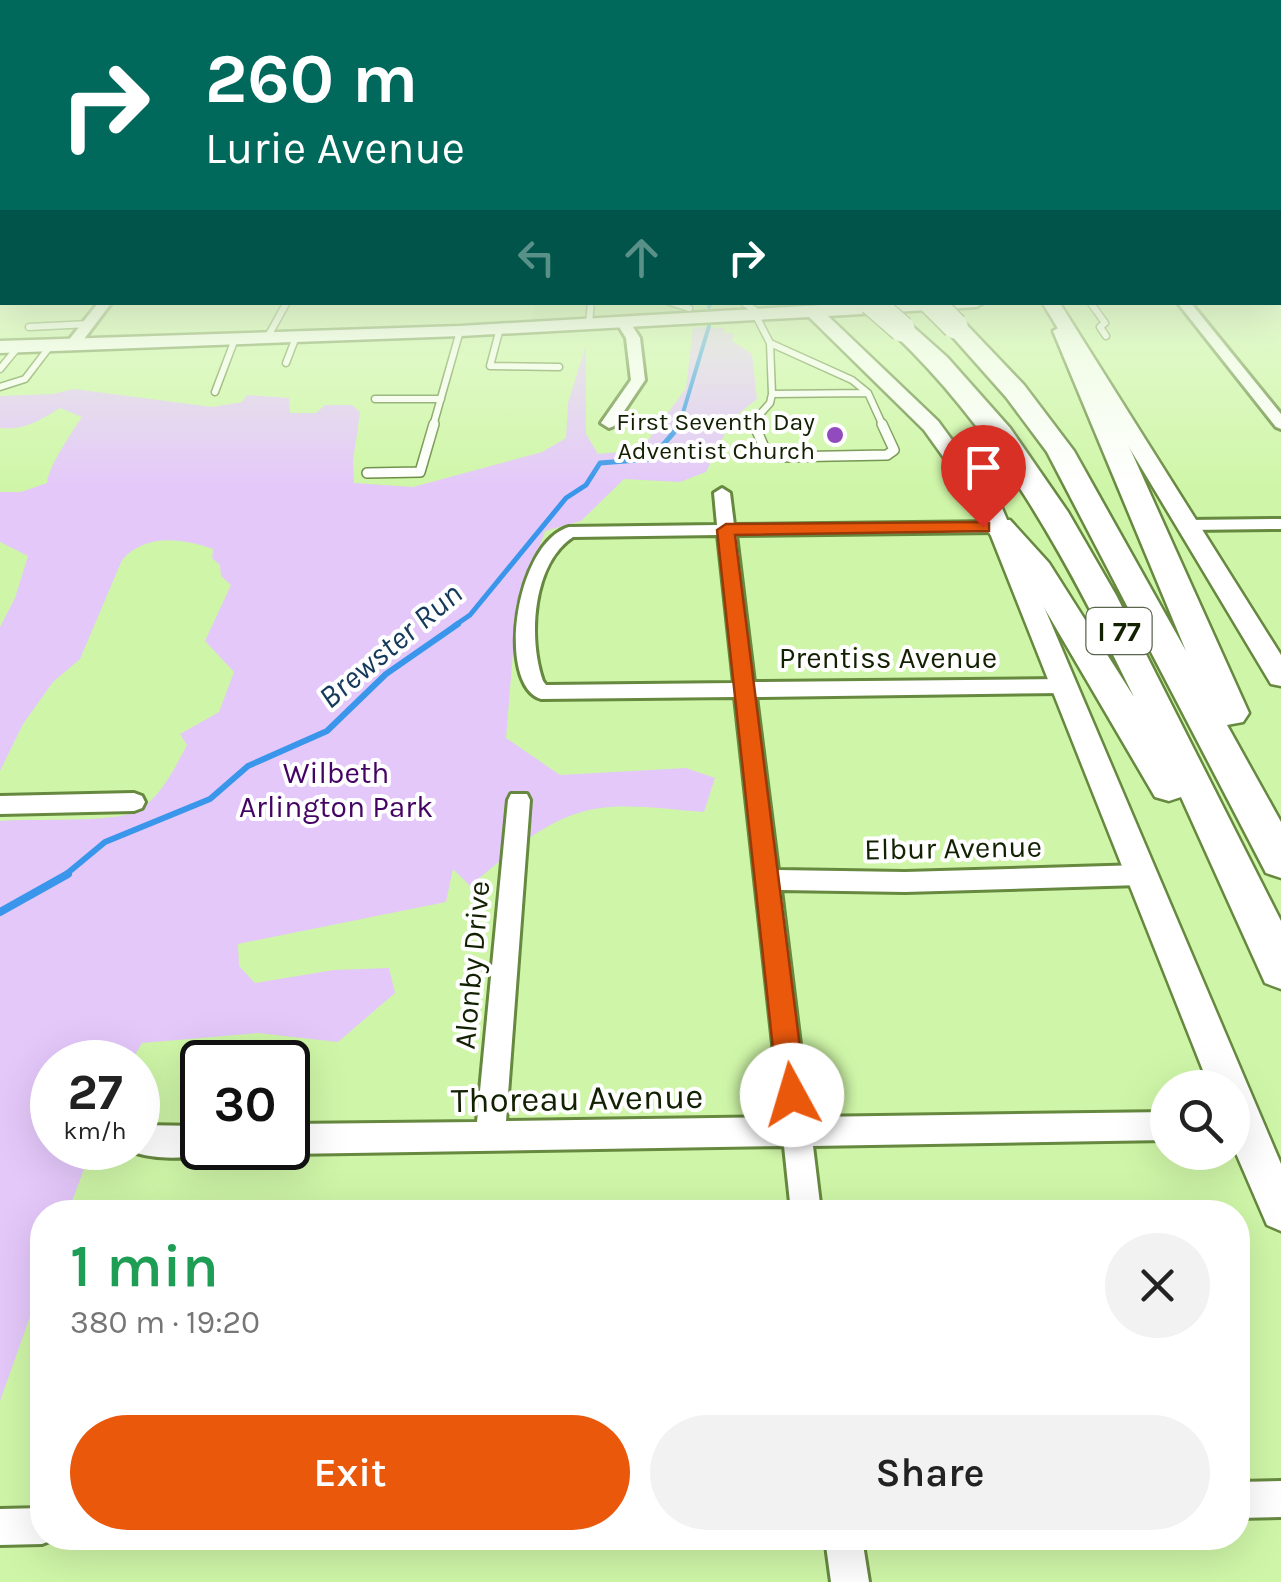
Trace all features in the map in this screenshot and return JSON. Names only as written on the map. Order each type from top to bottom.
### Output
[{"type":"highway","name":"I 77","points":[[913,340],[994,422],[1064,527],[1146,684],[1281,969]]},
{"type":"highway","name":"I 77","points":[[971,340],[1033,412],[1082,487],[1281,861]]},
{"type":"highway","points":[[1068,340],[1281,831]]},
{"type":"highway","points":[[999,527],[1038,570],[1162,772],[1281,1001]]},
{"type":"main road","points":[[9,347],[208,340]]},
{"type":"main road","points":[[845,340],[942,436],[979,487],[999,527],[1219,1070]]},
{"type":"main road","points":[[1075,340],[1281,677]]},
{"type":"main road","points":[[1250,1142],[1281,1211]]},
{"type":"street","points":[[73,344],[76,340]]},
{"type":"street","points":[[608,424],[638,380],[633,340]]},
{"type":"street","points":[[1213,340],[1281,424]]},
{"type":"street","points":[[722,493],[805,1200]]},
{"type":"street","points":[[1188,525],[1281,524]]},
{"type":"street","points":[[726,530],[999,527]]},
{"type":"street","name":"Prentiss Avenue","points":[[726,530],[593,530],[560,536],[536,570],[532,589],[526,671],[535,690],[1062,686]]},
{"type":"street","name":"Alonby Drive","points":[[490,1136],[518,800]]},
{"type":"street","points":[[0,805],[134,802]]},
{"type":"street","name":"Elbur Avenue","points":[[768,880],[905,882],[1140,875]]},
{"type":"street","name":"Thoreau Avenue","points":[[310,1140],[1150,1126]]},
{"type":"street","points":[[1250,1500],[1281,1499]]},
{"type":"street","points":[[0,1528],[30,1527]]},
{"type":"street","points":[[846,1550],[850,1582]]},
{"type":"lane","points":[[215,392],[235,340]]},
{"type":"lane","points":[[286,364],[295,340]]},
{"type":"lane","points":[[366,472],[420,472],[457,340]]},
{"type":"lane","points":[[497,340],[490,366],[560,367]]},
{"type":"lane","points":[[770,342],[852,380],[868,392],[894,450],[887,455],[781,458],[766,452],[753,422],[770,403],[772,394],[770,342]]},
{"type":"lane","points":[[0,387],[25,379],[52,345]]},
{"type":"lane","points":[[0,369],[9,347]]},
{"type":"lane","points":[[772,394],[868,392]]},
{"type":"lane","points":[[375,399],[440,399]]},
{"type":"green space","name":"Wilbeth Arlington Park","points":[[692,340],[732,340],[752,354],[757,399],[732,419],[706,472],[680,482],[624,479],[581,521],[545,531],[516,616],[506,738],[560,775],[686,768],[715,778],[704,812],[633,807],[589,810],[534,835],[470,886],[453,869],[446,902],[238,944],[239,966],[255,983],[334,970],[389,968],[395,993],[338,1042],[258,1033],[160,1041],[30,1040],[30,1170],[84,1170],[72,1200],[30,1200],[30,1317],[0,1401],[0,821],[96,819],[141,809],[173,772],[187,745],[180,734],[219,712],[234,672],[205,641],[231,585],[212,558],[213,549],[164,540],[142,545],[122,560],[80,659],[53,682],[23,724],[0,771],[0,627],[15,598],[28,556],[0,542],[0,492],[21,492],[47,483],[56,459],[82,417],[60,408],[24,426],[0,428],[0,396],[53,394],[74,389],[212,407],[242,402],[247,395],[289,398],[290,413],[316,413],[325,405],[352,405],[360,412],[354,483],[413,487],[542,452],[566,438],[568,403],[586,345],[586,434],[598,454],[641,450],[686,388]]},
{"type":"waterway","name":"Brewster Run","points":[[679,426],[705,340]]},
{"type":"waterway","name":"Brewster Run","points":[[454,626],[470,615],[566,498],[586,485],[600,463],[651,459],[681,424]]},
{"type":"waterway","name":"Brewster Run","points":[[64,876],[105,842],[210,799],[248,766],[327,731],[386,674],[458,624]]},
{"type":"waterway","name":"Brewster Run","points":[[0,912],[68,874]]},
{"type":"place","name":"First Seventh Day Adventist Church","points":[[835,435]]},
{"type":"route","points":[[792,1095],[726,530],[983,527]]}]
